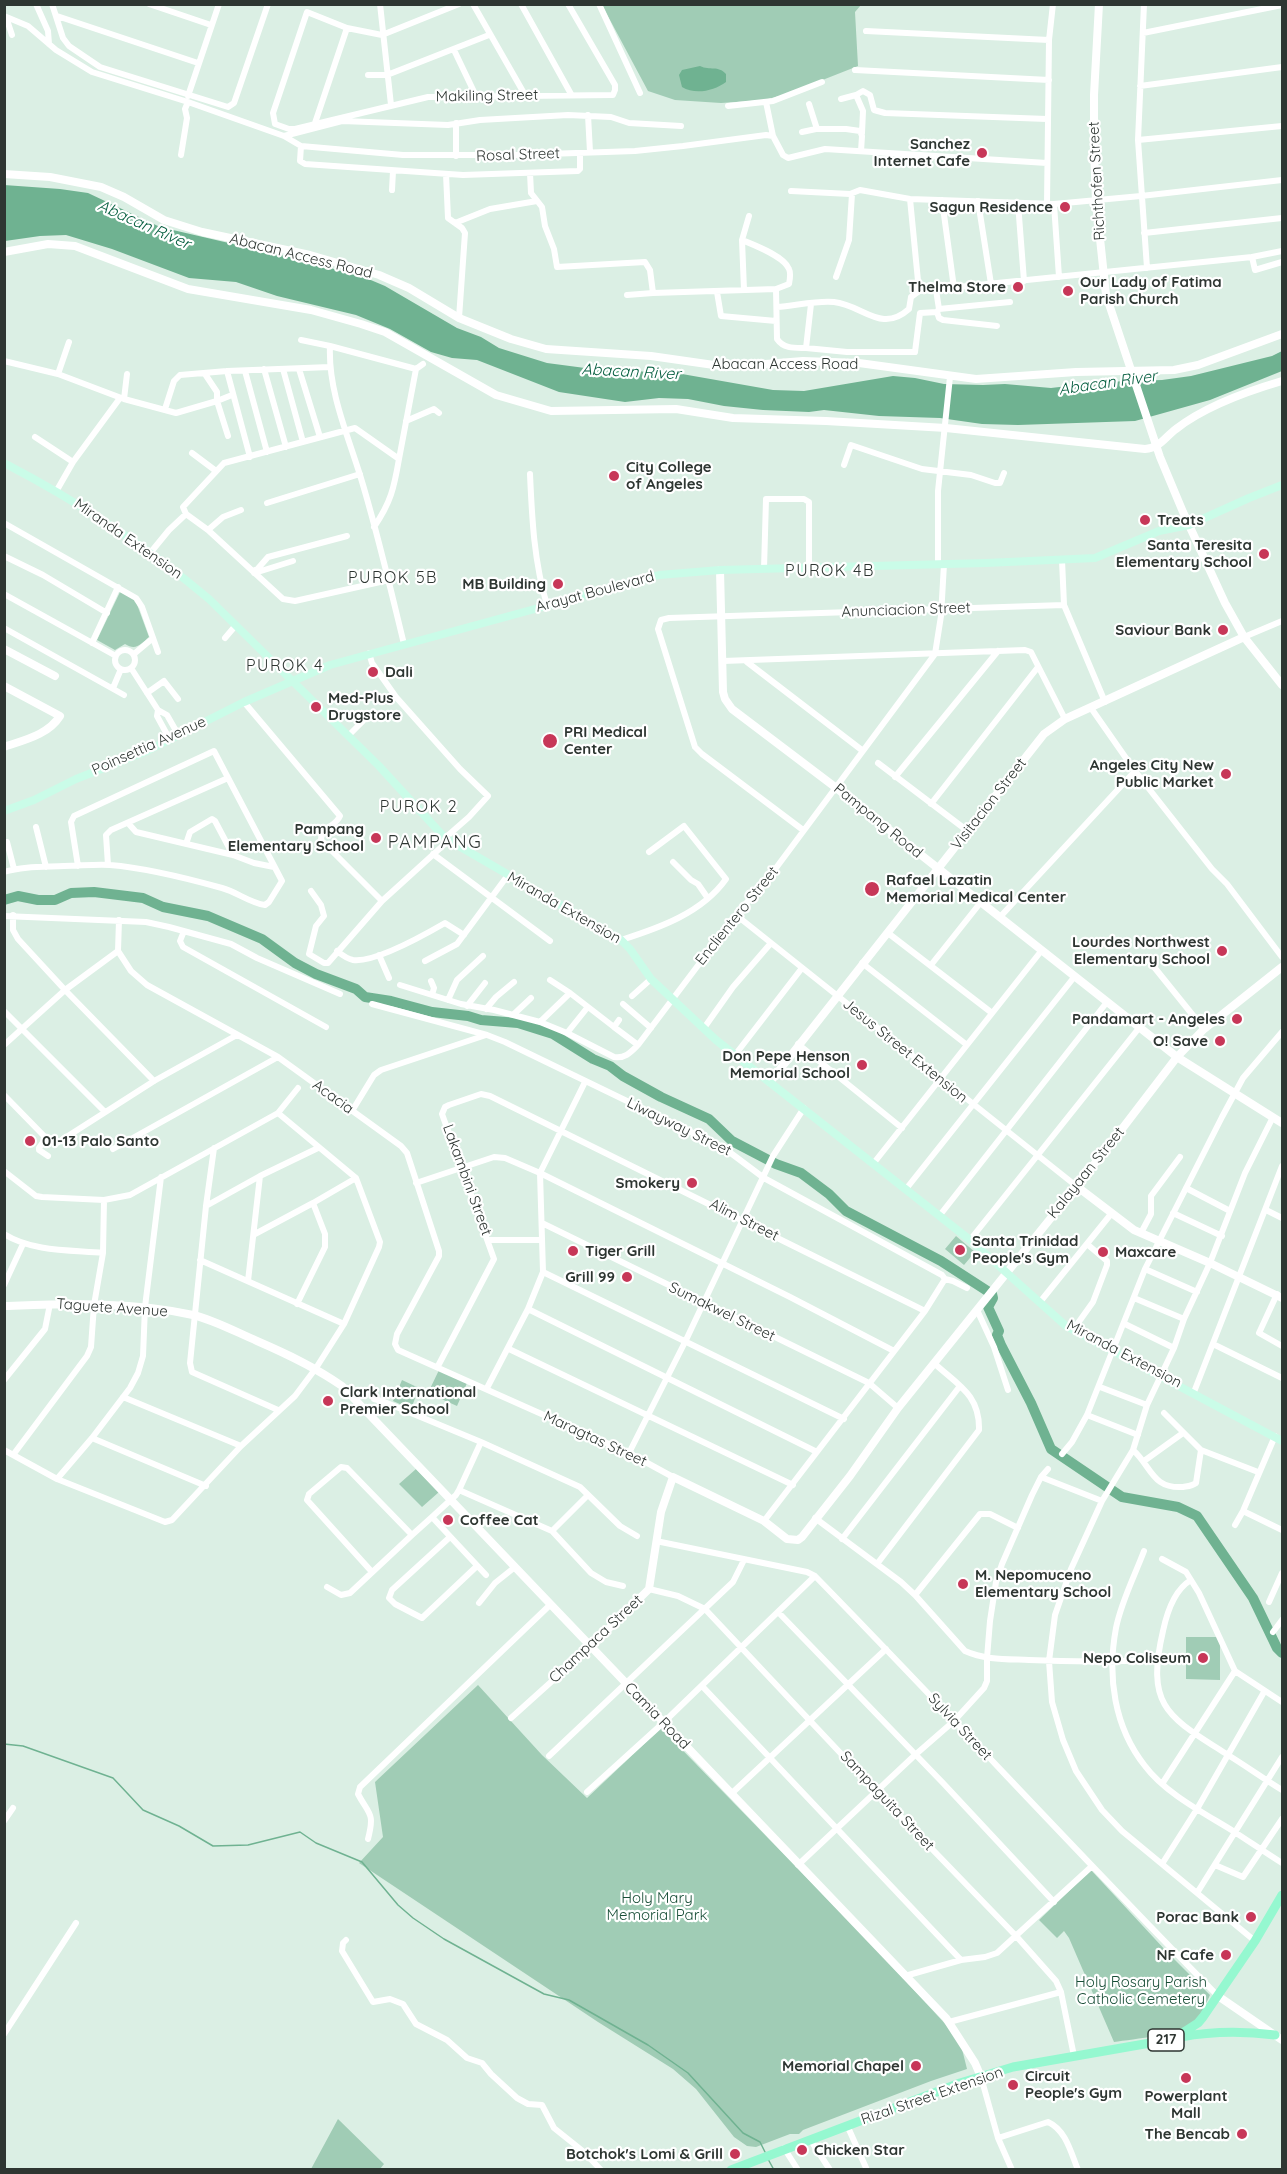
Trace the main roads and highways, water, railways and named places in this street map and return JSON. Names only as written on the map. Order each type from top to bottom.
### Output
[{"type":"main road","name":"Miranda Extension","points":[[4,464],[57,490],[151,552],[209,599],[293,680],[379,766],[446,839],[621,940],[651,980],[735,1055],[873,1164],[908,1186],[1073,1330],[1279,1438]]},
{"type":"main road","name":"Arayat Boulevard","points":[[293,680],[369,653],[659,574],[720,570],[1062,560],[1102,556],[1159,531],[1190,525],[1249,498],[1282,486]]},
{"type":"main road","name":"Poinsettia Avenue","points":[[4,811],[34,800],[76,778],[174,738],[293,680]]},
{"type":"main road","name":"Rizal Street Extension","points":[[730,2169],[749,2166],[757,2159],[784,2148],[960,2083],[1020,2066],[1173,2039],[1198,2024],[1255,1941],[1282,1895]]},
{"type":"main road","points":[[1173,2039],[1197,2034],[1244,2031],[1279,2038]]},
{"type":"water","points":[[700,66],[723,71],[726,74],[726,82],[704,91],[693,91],[682,87],[679,75],[682,70]]},
{"type":"water","name":"Abacan River","points":[[4,185],[88,193],[160,227],[302,260],[366,278],[385,286],[457,328],[481,337],[499,348],[547,363],[585,368],[682,374],[773,390],[804,391],[893,376],[944,384],[1005,384],[1051,388],[1102,382],[1162,380],[1191,376],[1272,356],[1282,351],[1282,371],[1210,400],[1135,421],[982,424],[940,418],[879,416],[824,410],[809,412],[763,410],[688,399],[659,398],[625,402],[559,392],[477,360],[452,358],[431,352],[390,329],[356,315],[277,296],[236,282],[189,278],[112,249],[66,235],[5,241]]},
{"type":"waterway","points":[[4,900],[18,896],[38,900],[55,900],[71,893],[94,892],[143,898],[163,907],[208,916],[262,939],[295,963],[316,974],[356,989],[365,997],[432,1012],[518,1023],[553,1034],[661,1097],[709,1119],[732,1141],[776,1164],[801,1173],[829,1194],[846,1211],[941,1261],[992,1294],[993,1298],[988,1307],[999,1331],[997,1335],[1051,1449],[1122,1497],[1178,1507],[1197,1516],[1253,1598],[1277,1648],[1282,1653]]},
{"type":"waterway","points":[[4,1744],[23,1746],[113,1778],[143,1810],[179,1826],[213,1846],[248,1845],[300,1832],[316,1843],[362,1862],[398,1905],[444,1939],[544,1994],[569,2000],[648,2045],[688,2073],[743,2133],[760,2142],[765,2152]]},
{"type":"waterway","points":[[768,2159],[774,2170]]},
{"type":"place","name":"Sanchez Internet Cafe","points":[[982,153]]},
{"type":"place","name":"Sagun Residence","points":[[1065,207]]},
{"type":"place","name":"Thelma Store","points":[[1018,287]]},
{"type":"place","name":"Our Lady of Fatima Parish Church","points":[[1068,291]]},
{"type":"place","name":"City College of Angeles","points":[[614,476]]},
{"type":"place","name":"Treats","points":[[1145,520]]},
{"type":"place","name":"Santa Teresita Elementary School","points":[[1264,554]]},
{"type":"place","name":"MB Building","points":[[558,584]]},
{"type":"place","name":"Saviour Bank","points":[[1223,630]]},
{"type":"place","name":"Dali","points":[[373,672]]},
{"type":"place","name":"Med-Plus Drugstore","points":[[316,707]]},
{"type":"place","name":"PRI Medical Center","points":[[550,741]]},
{"type":"place","name":"Angeles City New Public Market","points":[[1226,774]]},
{"type":"place","name":"Pampang Elementary School","points":[[376,838]]},
{"type":"place","name":"Rafael Lazatin Memorial Medical Center","points":[[872,889]]},
{"type":"place","name":"Lourdes Northwest Elementary School","points":[[1222,951]]},
{"type":"place","name":"Pandamart - Angeles","points":[[1237,1019]]},
{"type":"place","name":"O! Save","points":[[1220,1041]]},
{"type":"place","name":"Don Pepe Henson Memorial School","points":[[862,1065]]},
{"type":"place","name":"01-13 Palo Santo","points":[[30,1141]]},
{"type":"place","name":"Smokery","points":[[692,1183]]},
{"type":"place","name":"Santa Trinidad People's Gym","points":[[960,1250]]},
{"type":"place","name":"Tiger Grill","points":[[573,1251]]},
{"type":"place","name":"Maxcare","points":[[1103,1252]]},
{"type":"place","name":"Grill 99","points":[[627,1277]]},
{"type":"place","name":"Clark International Premier School","points":[[328,1401]]},
{"type":"place","name":"Coffee Cat","points":[[448,1520]]},
{"type":"place","name":"M. Nepomuceno Elementary School","points":[[963,1584]]},
{"type":"place","name":"Nepo Coliseum","points":[[1203,1658]]},
{"type":"place","name":"Porac Bank","points":[[1251,1917]]},
{"type":"place","name":"NF Cafe","points":[[1226,1955]]},
{"type":"place","name":"Memorial Chapel","points":[[916,2066]]},
{"type":"place","name":"Powerplant Mall","points":[[1186,2078]]},
{"type":"place","name":"Circuit People's Gym","points":[[1013,2085]]},
{"type":"place","name":"The Bencab","points":[[1242,2134]]},
{"type":"place","name":"Chicken Star","points":[[802,2150]]},
{"type":"place","name":"Botchok's Lomi & Grill","points":[[735,2154]]},
{"type":"district","name":"PUROK 4B","points":[[830,571]]},
{"type":"district","name":"PUROK 5B","points":[[393,578]]},
{"type":"district","name":"PUROK 4","points":[[285,666]]},
{"type":"district","name":"PUROK 2","points":[[419,807]]},
{"type":"district","name":"PAMPANG","points":[[435,843]]},
{"type":"park label","name":"Holy Mary Memorial Park","points":[[657,1906]]},
{"type":"park label","name":"Holy Rosary Parish Catholic Cemetery","points":[[1141,1990]]}]
